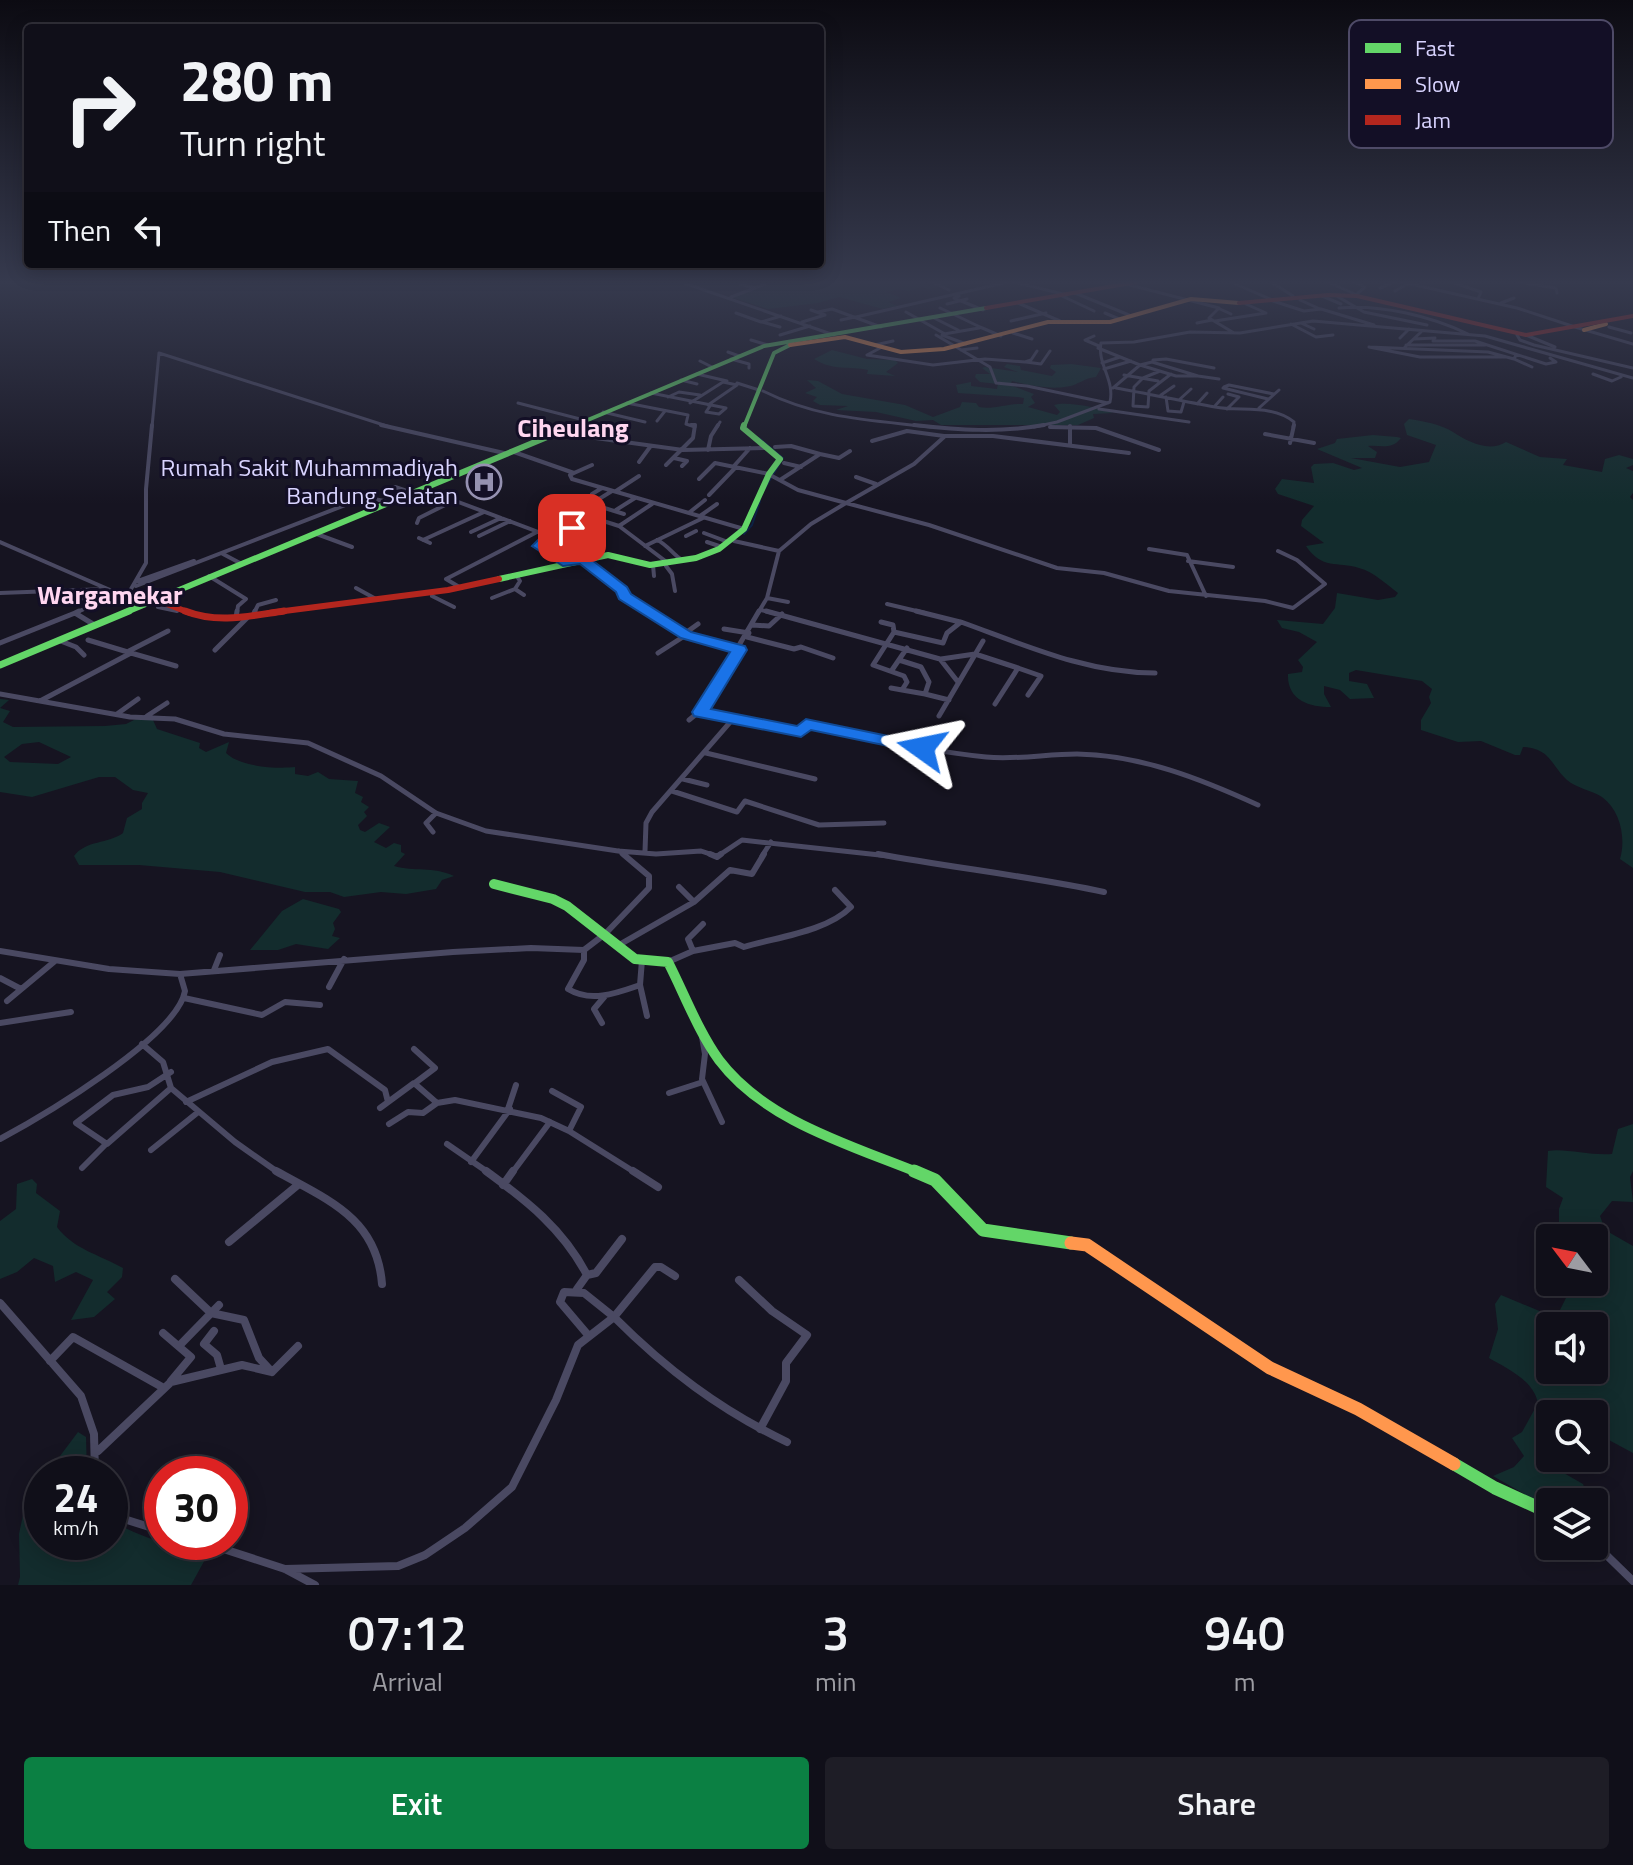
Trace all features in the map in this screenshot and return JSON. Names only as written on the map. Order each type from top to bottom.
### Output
[{"type":"street","points":[[134,586],[146,563],[146,489],[159,356]]},
{"type":"street","points":[[168,356],[383,426],[507,452],[574,473]]},
{"type":"street","points":[[697,379],[733,356],[750,365],[749,368]]},
{"type":"street","points":[[0,643],[115,596],[136,595],[202,620],[236,618],[405,599],[610,555],[653,565],[665,564],[731,543],[744,529],[781,462],[771,447],[743,428],[763,391],[774,356]]},
{"type":"street","points":[[873,356],[933,365],[976,360],[1040,364],[1046,356]]},
{"type":"street","points":[[972,356],[991,368],[992,378],[997,383],[1109,403]]},
{"type":"street","points":[[1025,362],[1034,356]]},
{"type":"street","points":[[1100,356],[1115,388]]},
{"type":"street","points":[[1123,356],[1188,379],[1206,375],[1219,379]]},
{"type":"street","points":[[1421,356],[1506,356],[1551,364],[1556,361],[1544,356]]},
{"type":"street","points":[[1529,356],[1551,364]]},
{"type":"street","points":[[1554,356],[1633,378]]},
{"type":"street","points":[[1589,356],[1632,366]]},
{"type":"street","points":[[1102,363],[1121,357],[1142,363]]},
{"type":"street","points":[[1429,357],[1440,362]]},
{"type":"street","points":[[1516,357],[1532,367]]},
{"type":"street","points":[[1037,426],[1109,403],[1124,375],[1142,363],[1161,358],[1201,370],[1214,368]]},
{"type":"street","points":[[1152,360],[1198,376]]},
{"type":"street","points":[[700,361],[712,367]]},
{"type":"street","points":[[1104,369],[1132,361]]},
{"type":"street","points":[[1131,376],[1181,365]]},
{"type":"street","points":[[1132,404],[1132,390],[1143,378],[1159,370],[1188,379]]},
{"type":"street","points":[[1127,407],[1132,404],[1148,407],[1148,393],[1171,374]]},
{"type":"street","points":[[1593,374],[1612,381],[1621,376]]},
{"type":"street","points":[[1124,375],[1159,381]]},
{"type":"street","points":[[730,381],[736,378]]},
{"type":"street","points":[[0,665],[681,380],[730,381],[763,391],[795,407],[823,414],[992,432],[1037,426],[1098,428],[1159,450]]},
{"type":"street","points":[[649,393],[689,403],[709,406],[737,385],[723,382],[689,403]]},
{"type":"street","points":[[1268,399],[1223,388],[1229,385],[1274,394]]},
{"type":"street","points":[[1163,396],[1174,386]]},
{"type":"street","points":[[1115,388],[1227,409],[1258,409],[1292,418],[1291,441]]},
{"type":"street","points":[[1163,396],[1167,411],[1181,412],[1181,401],[1191,389]]},
{"type":"street","points":[[1258,409],[1279,390]]},
{"type":"street","points":[[667,397],[679,392],[701,396]]},
{"type":"street","points":[[1197,404],[1207,393]]},
{"type":"street","points":[[1214,407],[1225,395],[1239,397],[1227,409]]},
{"type":"street","points":[[626,402],[688,415],[686,424],[695,425],[693,438],[666,465]]},
{"type":"street","points":[[518,403],[584,420]]},
{"type":"street","points":[[1098,409],[1189,422]]},
{"type":"street","points":[[657,421],[665,411]]},
{"type":"street","points":[[602,412],[645,422]]},
{"type":"street","points":[[708,450],[711,436],[720,422]]},
{"type":"street","points":[[373,430],[383,426]]},
{"type":"street","points":[[1070,426],[1070,446]]},
{"type":"street","points":[[935,427],[944,436]]},
{"type":"street","points":[[872,441],[903,431],[944,436],[993,436],[1129,453]]},
{"type":"street","points":[[554,433],[683,450],[791,446],[839,458],[850,451]]},
{"type":"street","points":[[1265,434],[1314,443]]},
{"type":"street","points":[[689,720],[700,711],[748,635],[767,598],[779,551],[811,524],[876,484],[911,468],[944,440],[944,436]]},
{"type":"street","points":[[709,495],[736,467],[749,446]]},
{"type":"street","points":[[639,462],[651,447]]},
{"type":"street","points":[[774,477],[801,467],[820,454]]},
{"type":"street","points":[[674,458],[687,461],[682,466]]},
{"type":"street","points":[[781,462],[801,467]]},
{"type":"street","points":[[699,479],[715,463],[736,467],[774,477],[798,490],[892,518],[929,525],[1057,568],[1104,573],[1169,591],[1265,601],[1292,608],[1325,586],[1297,560],[1278,551]]},
{"type":"street","points":[[592,465],[570,475],[572,479],[744,529]]},
{"type":"street","points":[[591,504],[639,476]]},
{"type":"street","points":[[856,477],[876,484]]},
{"type":"street","points":[[395,487],[454,501],[549,536],[597,519],[619,526],[665,564],[672,574],[675,591]]},
{"type":"street","points":[[592,494],[603,488]]},
{"type":"street","points":[[344,493],[366,497]]},
{"type":"street","points":[[134,586],[366,497],[373,495],[389,502]]},
{"type":"street","points":[[570,498],[624,514]]},
{"type":"street","points":[[615,511],[636,498]]},
{"type":"street","points":[[689,513],[705,500]]},
{"type":"street","points":[[417,523],[419,518],[454,501]]},
{"type":"street","points":[[619,526],[653,503]]},
{"type":"street","points":[[644,546],[687,526],[717,504]]},
{"type":"street","points":[[586,513],[598,506]]},
{"type":"street","points":[[466,512],[476,516]]},
{"type":"street","points":[[430,543],[421,539],[485,512]]},
{"type":"street","points":[[471,532],[501,518]]},
{"type":"street","points":[[479,536],[511,521]]},
{"type":"street","points":[[686,536],[696,531],[687,526]]},
{"type":"street","points":[[461,588],[446,579],[538,531]]},
{"type":"street","points":[[313,533],[352,547]]},
{"type":"street","points":[[704,533],[731,543]]},
{"type":"street","points":[[549,536],[551,539],[538,546],[568,563]]},
{"type":"street","points":[[657,540],[671,544],[674,555],[683,560]]},
{"type":"street","points":[[0,542],[108,588],[115,596]]},
{"type":"street","points":[[707,542],[779,551]]},
{"type":"street","points":[[1149,549],[1187,555],[1206,596]]},
{"type":"street","points":[[223,554],[240,563]]},
{"type":"street","points":[[179,560],[184,564]]},
{"type":"street","points":[[134,586],[194,561]]},
{"type":"street","points":[[584,561],[622,590],[624,596],[685,635],[739,650]]},
{"type":"street","points":[[1188,561],[1233,567]]},
{"type":"street","points":[[653,565],[654,576]]},
{"type":"street","points":[[164,566],[169,570]]},
{"type":"street","points":[[492,598],[515,589],[520,581],[516,575]]},
{"type":"street","points":[[209,576],[222,587],[246,599],[238,606],[236,618]]},
{"type":"street","points":[[0,594],[108,588]]},
{"type":"street","points":[[356,588],[377,600]]},
{"type":"street","points":[[515,589],[524,595]]},
{"type":"street","points":[[432,594],[454,607]]},
{"type":"street","points":[[82,598],[97,603]]},
{"type":"street","points":[[767,598],[788,602]]},
{"type":"street","points":[[215,650],[251,616],[255,607],[276,600]]},
{"type":"street","points":[[887,604],[961,622],[1061,660],[1139,674],[1155,673]]},
{"type":"street","points":[[760,610],[940,659],[975,654],[1041,676],[1028,695]]},
{"type":"street","points":[[75,613],[93,624]]},
{"type":"street","points":[[752,625],[769,626],[782,614]]},
{"type":"street","points":[[881,622],[894,626],[894,632],[873,665],[906,679],[902,690]]},
{"type":"street","points":[[894,632],[943,643],[947,633],[961,622]]},
{"type":"street","points":[[658,653],[698,624]]},
{"type":"street","points":[[821,625],[825,635]]},
{"type":"street","points":[[724,629],[794,649],[801,647],[833,658]]},
{"type":"street","points":[[39,702],[168,631]]},
{"type":"street","points":[[58,640],[76,647],[84,655]]},
{"type":"street","points":[[88,640],[176,666]]},
{"type":"street","points":[[939,716],[983,641]]},
{"type":"street","points":[[892,671],[907,648]]},
{"type":"street","points":[[940,659],[958,682]]},
{"type":"street","points":[[899,660],[921,667],[929,682],[925,694]]},
{"type":"street","points":[[995,704],[1018,668]]},
{"type":"street","points":[[891,688],[949,700]]},
{"type":"street","points":[[0,694],[116,714],[175,719],[224,734],[311,744],[381,776],[436,813],[492,832],[618,851],[656,854],[701,851],[717,857],[742,840],[771,841],[870,853],[964,870],[1030,876],[1104,892]]},
{"type":"street","points":[[116,714],[138,699]]},
{"type":"street","points":[[146,716],[167,703]]},
{"type":"street","points":[[700,711],[801,732],[806,724],[931,750],[990,757],[1019,759],[1078,754],[1132,760],[1212,785],[1258,805]]},
{"type":"street","points":[[645,851],[648,820],[732,720]]},
{"type":"street","points":[[706,753],[815,779]]},
{"type":"street","points":[[683,779],[707,785]]},
{"type":"street","points":[[672,791],[736,812],[745,801],[819,825],[884,823]]},
{"type":"street","points":[[433,832],[426,823],[436,813]]},
{"type":"street","points":[[619,945],[694,902],[730,870],[752,874],[771,841]]},
{"type":"street","points":[[0,951],[109,969],[180,974],[345,958],[531,948],[584,950],[605,934],[647,892],[649,876],[618,851]]},
{"type":"street","points":[[494,884],[553,899],[605,934],[635,959],[668,962],[693,951],[735,943],[744,947],[833,920],[851,907],[835,890]]},
{"type":"street","points":[[679,887],[694,902]]},
{"type":"street","points":[[693,951],[688,939],[703,924]]},
{"type":"street","points":[[584,950],[584,960],[569,991],[584,996],[606,995],[640,985]]},
{"type":"street","points":[[214,970],[220,955]]},
{"type":"street","points":[[329,987],[345,958]]},
{"type":"street","points":[[7,1001],[56,960]]},
{"type":"street","points":[[642,960],[640,985],[647,1016]]},
{"type":"street","points":[[668,962],[721,1059],[754,1098],[845,1143],[935,1180],[983,1230],[1087,1245],[1270,1368],[1358,1409],[1495,1488],[1536,1507]]},
{"type":"street","points":[[180,974],[184,998]]},
{"type":"street","points":[[0,978],[21,989]]},
{"type":"street","points":[[602,1023],[594,1009],[606,995]]},
{"type":"street","points":[[184,998],[262,1015],[285,1002],[320,1005]]},
{"type":"street","points":[[0,1139],[52,1111],[142,1044],[184,998]]},
{"type":"street","points":[[0,1023],[71,1012]]},
{"type":"street","points":[[704,1032],[703,1082],[722,1122]]},
{"type":"street","points":[[142,1044],[161,1057],[171,1072],[171,1088],[197,1113],[257,1160],[342,1209],[368,1237],[381,1265],[382,1284]]},
{"type":"street","points":[[186,1102],[236,1075],[313,1050],[328,1049],[385,1090],[388,1102]]},
{"type":"street","points":[[380,1108],[435,1068],[414,1049]]},
{"type":"street","points":[[105,1144],[76,1122],[113,1095],[148,1087],[171,1072]]},
{"type":"street","points":[[669,1093],[703,1082]]},
{"type":"street","points":[[415,1083],[437,1103]]},
{"type":"street","points":[[471,1162],[509,1109],[516,1085]]},
{"type":"street","points":[[82,1168],[105,1144],[171,1088]]},
{"type":"street","points":[[552,1091],[581,1107],[569,1131]]},
{"type":"street","points":[[389,1124],[408,1112],[423,1113],[448,1099],[509,1109],[569,1131],[658,1187]]},
{"type":"street","points":[[151,1150],[197,1113]]},
{"type":"street","points":[[503,1185],[550,1122]]},
{"type":"street","points":[[447,1144],[530,1205],[567,1242],[587,1275]]},
{"type":"street","points":[[229,1242],[299,1183]]},
{"type":"street","points":[[588,1335],[560,1302],[564,1292],[577,1289],[587,1275],[596,1273],[622,1239]]},
{"type":"street","points":[[285,1569],[365,1569],[406,1564],[442,1545],[486,1512],[520,1475],[575,1350],[588,1335],[614,1317],[655,1267],[661,1267],[675,1276]]},
{"type":"street","points":[[175,1279],[211,1313],[244,1320],[259,1358],[272,1372]]},
{"type":"street","points":[[739,1280],[772,1311],[807,1335],[786,1363],[786,1381],[760,1429]]},
{"type":"street","points":[[577,1289],[614,1317],[687,1386],[714,1405],[787,1442]]},
{"type":"street","points":[[0,1303],[81,1396],[90,1417],[97,1456]]},
{"type":"street","points":[[179,1346],[219,1305]]},
{"type":"street","points":[[214,1331],[204,1344],[217,1355],[221,1369]]},
{"type":"street","points":[[98,1451],[191,1357],[163,1333]]},
{"type":"street","points":[[50,1361],[73,1337],[166,1384],[242,1365],[272,1372]]},
{"type":"street","points":[[272,1372],[298,1346]]},
{"type":"street","points":[[248,1557],[285,1569],[315,1585]]},
{"type":"street","points":[[1608,1557],[1633,1581]]},
{"type":"green space","points":[[820,356],[855,356],[895,360],[898,363],[886,372],[895,376],[867,374],[868,370],[834,367],[814,359]]},
{"type":"green space","points":[[1007,364],[1052,376],[1056,372],[1050,368],[1051,365],[1101,368],[1096,377],[1071,386],[1055,388],[1012,381],[1010,385],[1034,394],[1031,397],[1035,403],[1028,407],[1057,415],[1060,412],[1054,405],[1060,404],[1113,413],[1093,414],[1094,418],[1078,425],[941,425],[933,420],[916,421],[876,412],[836,410],[848,406],[820,405],[813,401],[817,397],[805,393],[816,388],[807,380],[818,381],[842,394],[905,405],[933,417],[960,407],[962,402],[976,403],[984,408],[1023,404],[1024,398],[958,393],[956,385],[971,382],[971,386],[997,389],[998,384],[980,382],[976,374],[990,374],[982,368],[985,367],[1018,372],[1004,367]]},
{"type":"green space","points":[[1409,419],[1443,427],[1485,446],[1506,442],[1540,457],[1567,459],[1563,465],[1602,472],[1605,459],[1619,455],[1633,459],[1633,465],[1626,468],[1633,471],[1633,493],[1630,497],[1633,500],[1633,868],[1620,859],[1620,826],[1614,810],[1602,797],[1567,780],[1545,754],[1523,747],[1520,755],[1515,755],[1481,741],[1458,742],[1421,730],[1421,720],[1431,703],[1429,697],[1432,689],[1422,681],[1356,670],[1349,673],[1349,681],[1367,684],[1374,698],[1350,699],[1340,690],[1324,686],[1324,694],[1331,707],[1307,703],[1291,690],[1288,674],[1302,672],[1303,667],[1298,660],[1317,642],[1299,632],[1282,628],[1277,620],[1323,624],[1335,608],[1337,593],[1378,600],[1395,597],[1398,593],[1364,570],[1324,562],[1312,554],[1306,546],[1324,543],[1301,526],[1302,520],[1314,506],[1278,494],[1275,489],[1282,479],[1314,483],[1311,467],[1314,464],[1333,463],[1354,470],[1362,468],[1317,449],[1335,443],[1337,439],[1373,435],[1401,438],[1390,446],[1368,446],[1377,452],[1375,458],[1351,458],[1400,467],[1429,462],[1436,445],[1407,435],[1404,424]]},
{"type":"green space","points":[[0,699],[9,700],[0,708]]},
{"type":"green space","points":[[0,708],[10,711],[3,722],[13,727],[105,726],[126,724],[136,719],[153,720],[157,729],[200,743],[199,748],[206,752],[229,742],[226,753],[249,764],[295,767],[295,774],[308,776],[318,772],[329,779],[358,781],[355,793],[363,797],[361,802],[369,807],[364,812],[367,816],[358,825],[360,830],[365,832],[379,823],[390,827],[374,842],[386,848],[394,843],[401,845],[401,852],[405,854],[394,866],[439,871],[454,876],[442,880],[436,889],[344,897],[330,892],[305,892],[220,872],[139,865],[79,865],[74,856],[85,847],[123,833],[127,818],[142,809],[148,793],[133,790],[115,777],[99,777],[32,797],[0,792]],"holes":[[[39,742],[71,757],[58,764],[10,762],[4,757],[22,744]]]},
{"type":"green space","points":[[303,899],[339,909],[341,912],[333,923],[335,929],[332,936],[340,938],[328,949],[296,944],[278,950],[250,950],[282,911]]},
{"type":"green space","points":[[1633,1124],[1633,1171],[1630,1177],[1633,1202],[1612,1201],[1600,1216],[1603,1224],[1559,1224],[1563,1198],[1546,1187],[1548,1151],[1612,1154],[1618,1129]]},
{"type":"green space","points":[[32,1179],[37,1184],[36,1193],[60,1211],[57,1227],[63,1235],[123,1268],[122,1277],[107,1292],[115,1299],[94,1317],[71,1320],[93,1280],[76,1272],[55,1282],[53,1266],[34,1258],[17,1272],[0,1279],[0,1221],[16,1209],[17,1184]]},
{"type":"green space","points":[[1608,1232],[1633,1246],[1633,1453],[1608,1440],[1608,1400],[1537,1400],[1525,1382],[1489,1358],[1498,1329],[1495,1304],[1501,1295],[1542,1312],[1536,1312],[1536,1384],[1608,1384],[1608,1312],[1559,1312],[1567,1296],[1608,1296]]},
{"type":"green space","points":[[1536,1407],[1536,1472],[1562,1472],[1583,1484],[1584,1488],[1536,1488],[1536,1501],[1493,1476],[1514,1467],[1524,1456],[1512,1438],[1522,1432]]},
{"type":"green space","points":[[78,1432],[86,1437],[87,1456],[60,1456]]},
{"type":"green space","points":[[24,1510],[24,1560],[128,1560],[128,1529],[144,1536],[144,1560],[205,1560],[191,1585],[18,1585],[19,1534]]},
{"type":"waterway","points":[[759,438],[783,458],[765,488]]},
{"type":"waterway","points":[[744,534],[752,525],[760,501]]},
{"type":"traffic: fast","points":[[0,665],[740,356]]},
{"type":"traffic: fast","points":[[499,579],[608,555],[650,565],[696,558],[719,549],[744,529],[769,474],[780,459],[743,428],[773,356]]},
{"type":"traffic: fast","points":[[494,884],[553,899],[567,906],[635,959],[668,962],[718,1058],[762,1103],[845,1143],[935,1180],[983,1230],[1071,1243]]},
{"type":"traffic: fast","points":[[1454,1464],[1536,1507]]},
{"type":"traffic: slow","points":[[1071,1243],[1087,1245],[1270,1368],[1358,1409],[1454,1464]]},
{"type":"traffic: jam","points":[[154,599],[204,619],[217,620],[448,590],[499,579]]},
{"type":"place","name":"Rumah Sakit Muhammadiyah Bandung Selatan","points":[[484,482]]},
{"type":"district","name":"Ciheulang","points":[[573,428]]},
{"type":"district","name":"Wargamekar","points":[[110,595]]},
{"type":"route","points":[[572,528],[549,536],[551,539],[538,546],[568,563],[583,560],[622,590],[624,596],[686,635],[739,650],[700,712],[801,732],[806,724],[922,748]]}]
